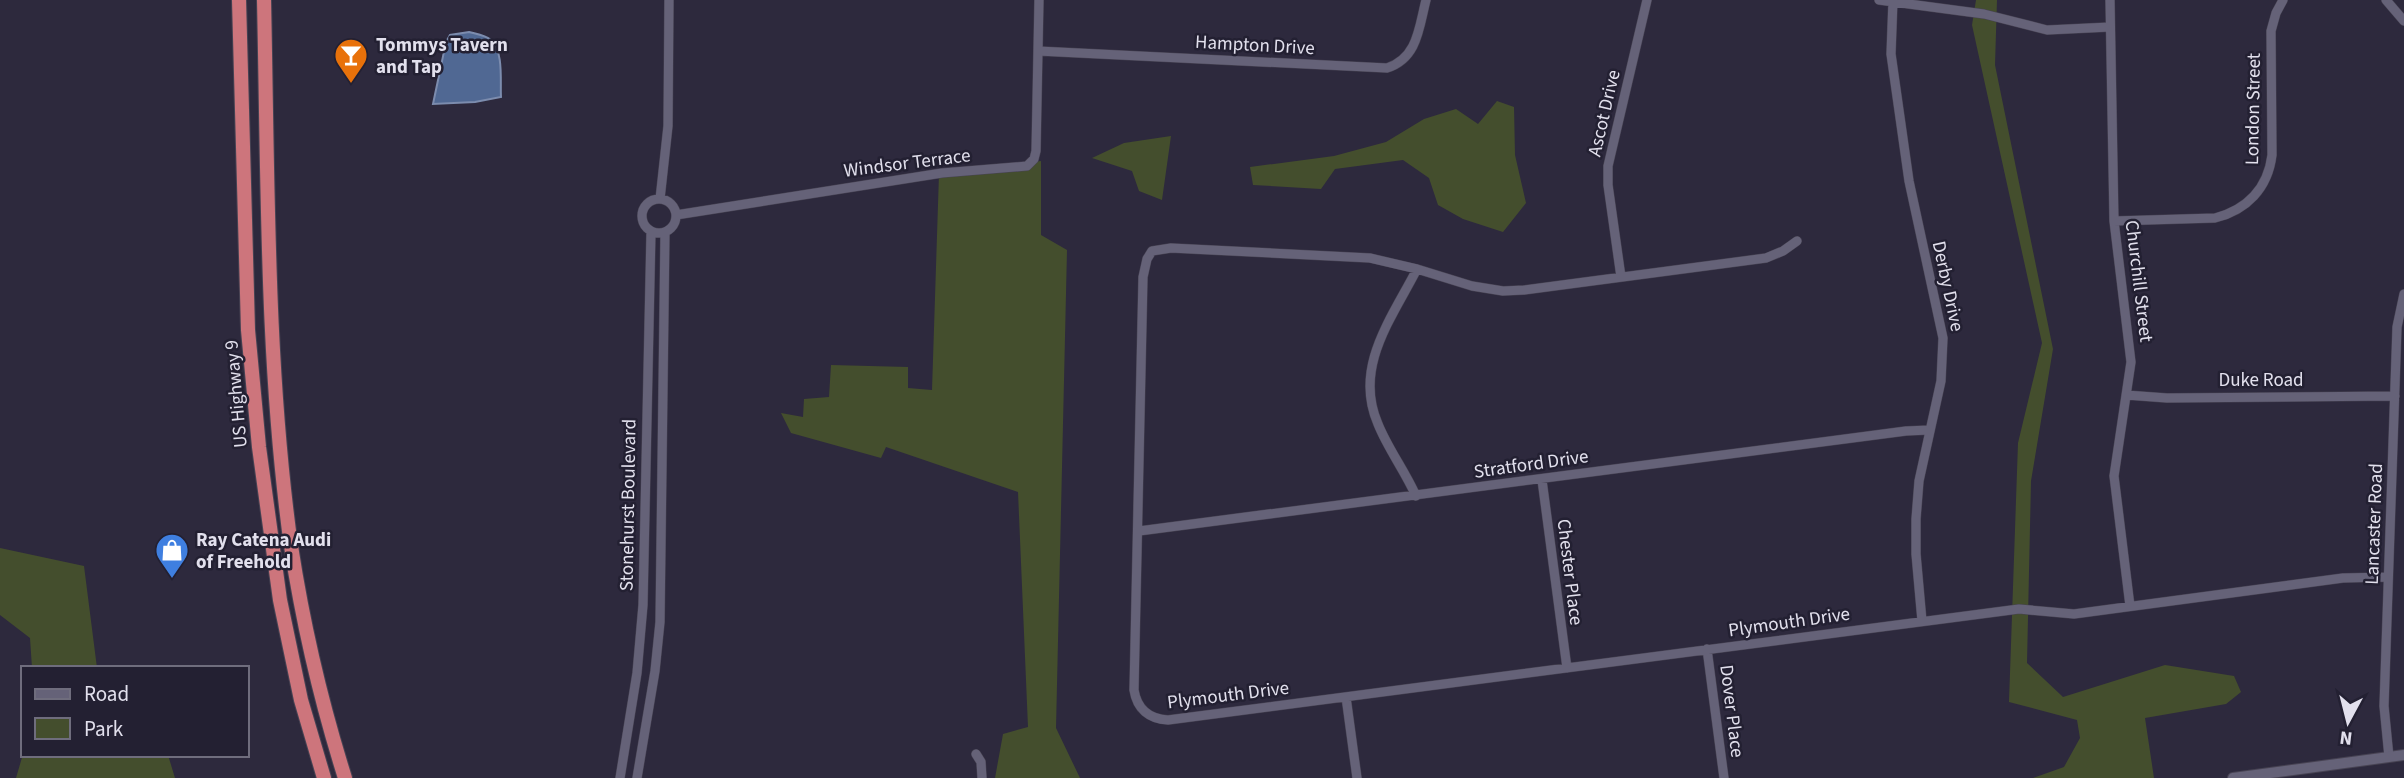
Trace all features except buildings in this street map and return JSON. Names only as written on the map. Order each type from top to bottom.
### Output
[{"type":"highway","name":"US Highway 9","points":[[239,0],[248,330],[259,447],[274,567],[285,624],[301,700],[324,778]]},
{"type":"highway","points":[[264,0],[274,360],[283,478],[304,620],[327,717],[345,778]]},
{"type":"street","name":"Stonehurst Boulevard","points":[[621,778],[639,662],[644,555],[651,232],[643,223],[642,212],[649,202],[660,199],[668,126],[669,0]]},
{"type":"street","points":[[1038,51],[1039,0]]},
{"type":"street","name":"Hampton Drive","points":[[1038,51],[1387,68],[1401,62],[1413,47],[1426,0]]},
{"type":"street","name":"Ascot Drive","points":[[1621,277],[1608,185],[1608,166],[1647,0]]},
{"type":"street","points":[[1879,0],[1984,14],[2047,30],[2110,27]]},
{"type":"street","name":"Churchill Street","points":[[2110,0],[2114,221],[2131,349],[2113,475],[2130,606]]},
{"type":"street","name":"London Street","points":[[2114,221],[2215,218],[2243,207],[2260,189],[2269,173],[2273,155],[2271,31],[2283,0]]},
{"type":"street","points":[[2386,0],[2404,21]]},
{"type":"street","name":"Derby Drive","points":[[1893,1],[1891,54],[1907,168],[1943,338],[1941,381],[1919,481],[1916,519],[1922,621]]},
{"type":"street","name":"Windsor Terrace","points":[[676,215],[942,173],[1027,166],[1034,159],[1036,151],[1038,51]]},
{"type":"street","points":[[651,232],[665,232],[673,225],[676,215],[669,203],[660,199]]},
{"type":"street","name":"Stonehurst Boulevard","points":[[637,778],[659,640],[665,232]]},
{"type":"street","name":"Plymouth Drive","points":[[1797,241],[1766,258],[1503,291],[1472,286],[1390,261],[1171,248],[1153,251],[1148,255],[1143,277],[1134,690],[1139,706],[1148,715],[1168,720],[2019,609],[2063,614],[2343,578],[2388,577]]},
{"type":"street","points":[[1416,496],[1378,424],[1371,404],[1369,383],[1377,345],[1417,268]]},
{"type":"street","name":"Lancaster Road","points":[[2389,757],[2384,706],[2388,577],[2397,327],[2404,293]]},
{"type":"street","name":"Duke Road","points":[[2126,395],[2167,398],[2395,396]]},
{"type":"street","name":"Stratford Drive","points":[[1139,531],[1929,430]]},
{"type":"street","name":"Chester Place","points":[[1542,480],[1567,668]]},
{"type":"street","points":[[644,555],[661,556]]},
{"type":"street","name":"Dover Place","points":[[1707,649],[1724,778]]},
{"type":"street","points":[[1346,697],[1357,778]]},
{"type":"street","points":[[976,754],[981,762],[982,778]]},
{"type":"street","points":[[2233,778],[2404,755]]},
{"type":"green space","points":[[1976,0],[1997,0],[1995,65],[2053,349],[2031,481],[2027,663],[2063,697],[2165,665],[2234,676],[2241,692],[2226,704],[2145,718],[2154,778],[2033,778],[2064,767],[2080,738],[2077,720],[2009,702],[2018,443],[2042,343],[1972,25]]},
{"type":"green space","points":[[1497,101],[1514,107],[1515,155],[1526,203],[1503,232],[1463,219],[1438,205],[1429,178],[1403,160],[1335,169],[1321,189],[1253,185],[1250,167],[1334,156],[1386,142],[1424,119],[1456,109],[1478,124]]},
{"type":"green space","points":[[1171,136],[1162,200],[1139,191],[1132,171],[1092,158],[1124,143]]},
{"type":"green space","points":[[1041,161],[1041,235],[1067,250],[1056,728],[1080,778],[995,778],[1003,734],[1028,727],[1018,492],[886,447],[881,458],[791,433],[781,413],[803,417],[804,399],[829,397],[831,365],[908,367],[908,388],[932,390],[939,174]]},
{"type":"green space","points":[[0,548],[84,566],[97,666],[32,666],[30,638],[0,615]]},
{"type":"green space","points":[[22,757],[169,757],[175,778],[16,778]]},
{"type":"water","points":[[469,32],[486,37],[495,45],[500,59],[501,97],[475,102],[433,104],[446,42],[450,35]]},
{"type":"place","name":"Tommys Tavern and Tap","points":[[351,85]]},
{"type":"place","name":"Ray Catena Audi of Freehold","points":[[172,580]]}]
